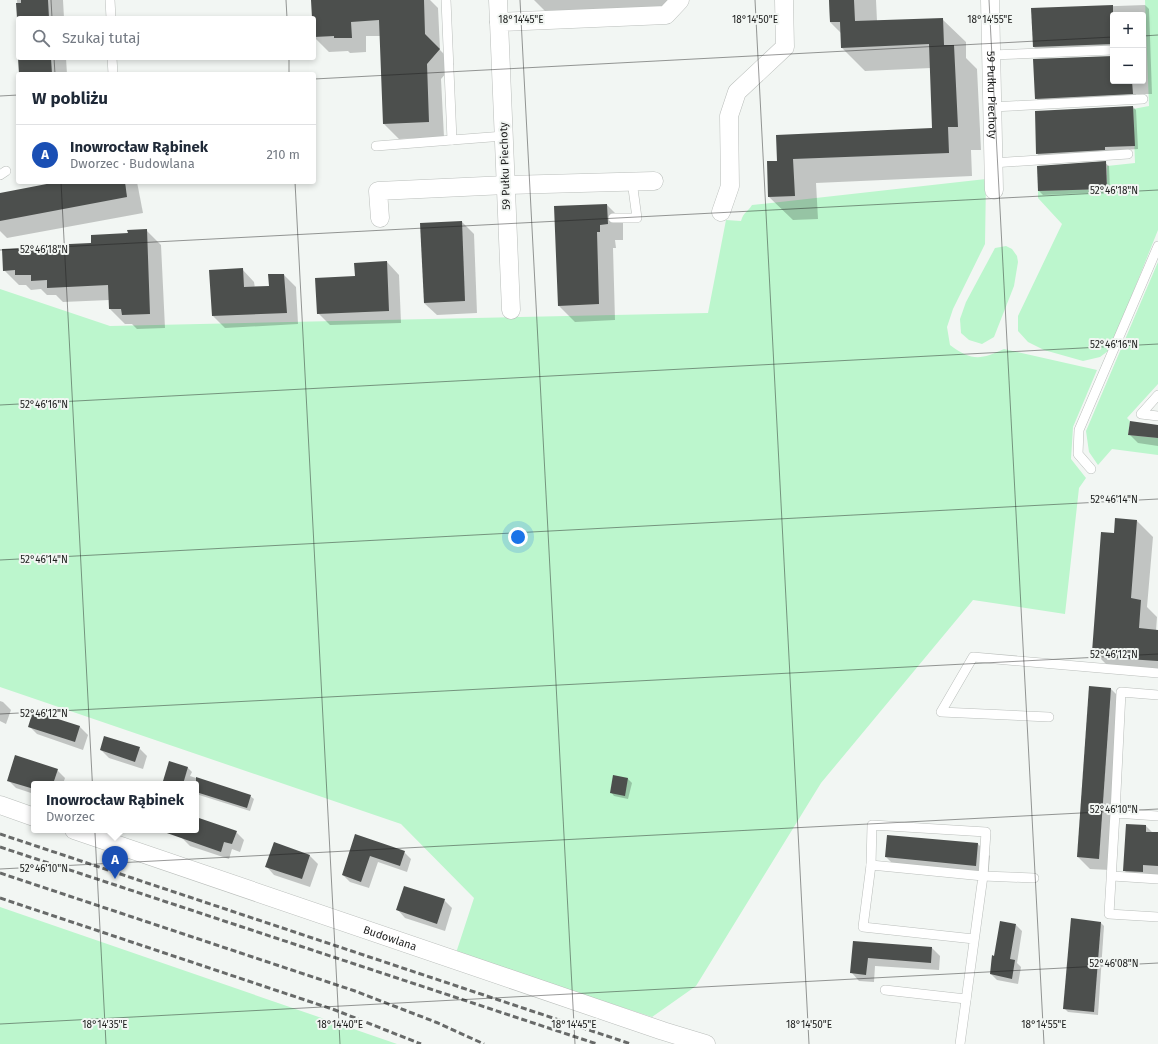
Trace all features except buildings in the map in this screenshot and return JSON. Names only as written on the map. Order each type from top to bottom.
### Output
[{"type":"street","name":"59 Pułku Piechoty","points":[[498,0],[511,310]]},
{"type":"street","points":[[499,22],[666,15],[680,0]]},
{"type":"street","points":[[721,212],[730,186],[729,116],[737,92],[785,46],[784,0]]},
{"type":"street","name":"59 Pułku Piechoty","points":[[990,0],[994,190]]},
{"type":"street","points":[[380,218],[378,191],[506,185],[654,181]]},
{"type":"street","points":[[0,805],[31,815]]},
{"type":"street","name":"Budowlana","points":[[83,833],[663,1031],[706,1044]]},
{"type":"lane","points":[[110,0],[110,16]]},
{"type":"lane","points":[[446,0],[452,140]]},
{"type":"lane","points":[[991,55],[1110,50]]},
{"type":"lane","points":[[112,60],[113,72]]},
{"type":"lane","points":[[992,107],[1143,99]]},
{"type":"lane","points":[[376,146],[504,136]]},
{"type":"lane","points":[[993,163],[1128,154]]},
{"type":"lane","points":[[613,218],[637,218],[632,181]]},
{"type":"lane","points":[[1090,468],[1078,454],[1079,430],[1158,246]]},
{"type":"lane","points":[[1158,395],[1141,414],[1158,416]]},
{"type":"lane","points":[[1049,717],[942,712],[973,657],[1158,672]]},
{"type":"lane","points":[[1158,695],[1121,692],[1109,914],[1158,917]]},
{"type":"lane","points":[[1115,813],[1158,816]]},
{"type":"lane","points":[[960,1044],[983,876],[986,832],[872,825],[871,865],[863,927],[974,939]]},
{"type":"lane","points":[[871,865],[983,876],[1034,878]]},
{"type":"lane","points":[[1112,876],[1158,879]]},
{"type":"lane","points":[[885,990],[966,999]]},
{"type":"green space","points":[[1145,0],[1158,0],[1158,230],[1108,351],[1100,357],[1083,361],[1044,350],[1028,342],[1018,331],[1018,316],[1062,224],[1038,198],[1038,191],[1107,189],[1107,166],[1135,163],[1133,109],[1149,106]]},
{"type":"green space","points":[[986,179],[985,244],[953,309],[947,327],[950,345],[970,356],[982,357],[1004,349],[1097,370],[1073,427],[1071,459],[1086,478],[1079,488],[1065,614],[973,600],[821,783],[696,986],[652,1017],[456,953],[474,898],[401,824],[0,687],[0,289],[110,326],[708,313],[726,220],[741,221],[743,215],[752,205]]},
{"type":"green space","points":[[1006,246],[1012,249],[1017,256],[1018,262],[1014,286],[994,337],[982,344],[969,340],[961,333],[960,319],[966,302],[995,248]]},
{"type":"green space","points":[[1158,262],[1158,384],[1127,418],[1130,421],[1128,435],[1158,438],[1158,455],[1112,449],[1098,465],[1089,452],[1086,431]]},
{"type":"green space","points":[[0,907],[397,1044],[0,1044]]},
{"type":"railway","points":[[0,834],[631,1044]]},
{"type":"railway","points":[[0,847],[597,1044]]},
{"type":"railway","points":[[0,873],[355,991],[438,1023],[484,1044]]},
{"type":"railway","points":[[0,898],[335,1010],[421,1044]]},
{"type":"place","name":"Inowrocław Rąbinek","points":[[115,879]]}]
